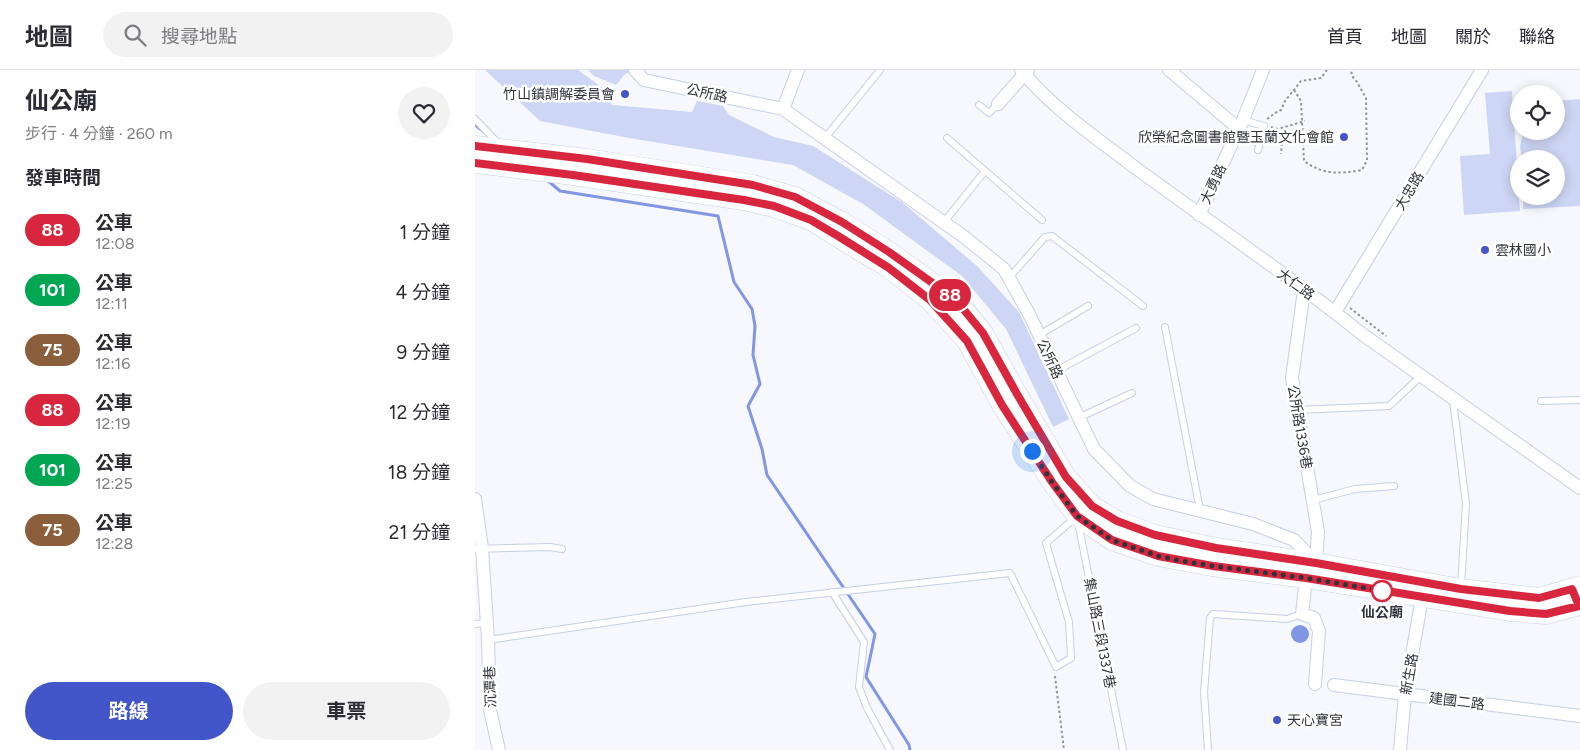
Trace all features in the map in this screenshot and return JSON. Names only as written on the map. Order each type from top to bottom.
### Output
[{"type":"main road","points":[[475,146],[504,158],[630,183],[774,206],[811,220],[889,268],[930,300],[967,341],[1002,405],[1052,482],[1077,516],[1112,540],[1158,556],[1213,566],[1311,570],[1539,598],[1578,598]]},
{"type":"main road","points":[[475,163],[504,158],[587,159],[753,185],[795,197],[842,222],[889,252],[955,299],[983,333],[1066,477],[1092,506],[1117,521],[1155,535],[1311,570],[1423,598],[1510,611],[1546,614],[1578,598]]},
{"type":"street","name":"公所路","points":[[635,70],[644,80],[783,108],[963,236],[1005,269],[1039,335],[1093,449],[1130,486],[1153,499],[1253,524],[1294,540],[1311,570]]},
{"type":"street","points":[[783,108],[798,70]]},
{"type":"street","points":[[1169,70],[1241,124]]},
{"type":"street","name":"大勇路","points":[[1199,215],[1241,124],[1263,70]]},
{"type":"street","name":"大忠路","points":[[1335,312],[1482,70]]},
{"type":"street","points":[[998,104],[1025,71]]},
{"type":"street","name":"大仁路","points":[[1025,71],[1062,112],[1199,215],[1335,312],[1362,334],[1580,488]]},
{"type":"street","name":"公所路1336巷","points":[[1302,614],[1318,532],[1292,378],[1304,290]]},
{"type":"street","name":"沉潭巷","points":[[475,499],[481,623],[488,640],[490,710],[499,750]]},
{"type":"street","name":"新生路","points":[[1400,750],[1405,694],[1423,598]]},
{"type":"street","points":[[1302,614],[1314,618],[1319,631],[1315,684]]},
{"type":"street","name":"建國二路","points":[[1334,685],[1580,716]]},
{"type":"lane","points":[[825,138],[880,70]]},
{"type":"lane","points":[[979,105],[989,113],[998,104]]},
{"type":"lane","points":[[475,120],[504,158]]},
{"type":"lane","points":[[1241,124],[1264,126],[1258,150]]},
{"type":"lane","points":[[947,138],[1041,220]]},
{"type":"lane","points":[[944,222],[985,171]]},
{"type":"lane","points":[[1009,278],[1045,238],[1052,236],[1143,306]]},
{"type":"lane","points":[[1039,335],[1088,306]]},
{"type":"lane","points":[[1165,327],[1200,510]]},
{"type":"lane","points":[[1055,371],[1136,328]]},
{"type":"lane","points":[[1297,410],[1389,406],[1421,376]]},
{"type":"lane","points":[[1079,418],[1132,393]]},
{"type":"lane","points":[[1453,399],[1466,504],[1461,589]]},
{"type":"lane","points":[[1541,401],[1580,400]]},
{"type":"lane","points":[[1313,500],[1355,489],[1394,486]]},
{"type":"lane","points":[[488,640],[746,602],[1010,572],[1056,666],[1071,658],[1069,622],[1047,543],[1077,516]]},
{"type":"lane","name":"集山路三段1337巷","points":[[1077,516],[1123,750]]},
{"type":"lane","points":[[478,549],[550,547],[562,550]]},
{"type":"lane","points":[[835,592],[864,642],[859,686],[867,708],[890,750]]},
{"type":"lane","points":[[1208,750],[1203,692],[1210,618],[1213,614],[1287,619],[1302,614]]},
{"type":"path","points":[[1303,122],[1278,129],[1264,126],[1269,117],[1281,110],[1285,101],[1301,82],[1321,78],[1327,70]]},
{"type":"path","points":[[1294,90],[1301,101],[1304,161],[1319,171],[1362,170],[1367,160],[1366,98],[1352,76],[1351,70]]},
{"type":"path","points":[[1278,129],[1282,142],[1281,154]]},
{"type":"path","points":[[1350,308],[1389,338]]},
{"type":"path","points":[[1055,674],[1065,750]]},
{"type":"shaded area","points":[[485,70],[578,70],[604,89],[612,105],[692,112],[697,101],[723,106],[729,115],[774,137],[813,146],[903,203],[977,266],[1019,312],[1069,419],[1053,427],[1006,329],[962,276],[863,204],[793,165],[540,121]]},
{"type":"shaded area","points":[[588,70],[634,70],[625,74],[616,85],[594,76]]},
{"type":"shaded area","points":[[1510,91],[1510,140],[1515,140],[1516,150],[1510,150],[1510,205],[1520,205],[1520,211],[1464,215],[1460,156],[1490,154],[1485,93]]},
{"type":"shaded area","points":[[1580,99],[1580,206],[1523,209],[1523,205],[1565,205],[1565,150],[1520,150],[1520,147],[1521,140],[1565,140],[1565,100]]},
{"type":"water","points":[[1300,625],[1306,628],[1309,634],[1306,640],[1300,643],[1294,640],[1291,634],[1294,628]]},
{"type":"waterway","points":[[475,125],[483,131]]},
{"type":"waterway","points":[[547,180],[560,191],[718,216],[734,282],[752,309],[755,326],[753,355],[760,384],[748,406],[762,449],[767,475],[875,634],[866,677],[909,745],[910,750]]},
{"type":"bus line","name":"88","points":[[475,146],[505,151],[587,159],[753,185],[795,197],[842,222],[889,252],[955,299],[983,333],[1066,477],[1092,506],[1117,521],[1155,535],[1216,548],[1316,563],[1461,589],[1539,598],[1572,589],[1579,606],[1546,614],[1510,611],[1306,578],[1213,566],[1158,556],[1112,540],[1077,516],[1052,482],[1002,405],[967,341],[930,300],[889,268],[811,220],[774,206],[744,200],[475,163]]},
{"type":"place","name":"竹山鎮調解委員會","points":[[625,94]]},
{"type":"place","name":"欣榮紀念圖書館暨玉蘭文化會館","points":[[1344,137]]},
{"type":"place","name":"雲林國小","points":[[1485,250]]},
{"type":"place","name":"仙公廟","points":[[1382,591]]},
{"type":"place","name":"天心寶宮","points":[[1277,720]]},
{"type":"route","points":[[1032,451],[1077,516],[1112,540],[1158,556],[1384,591],[1382,591]]}]
